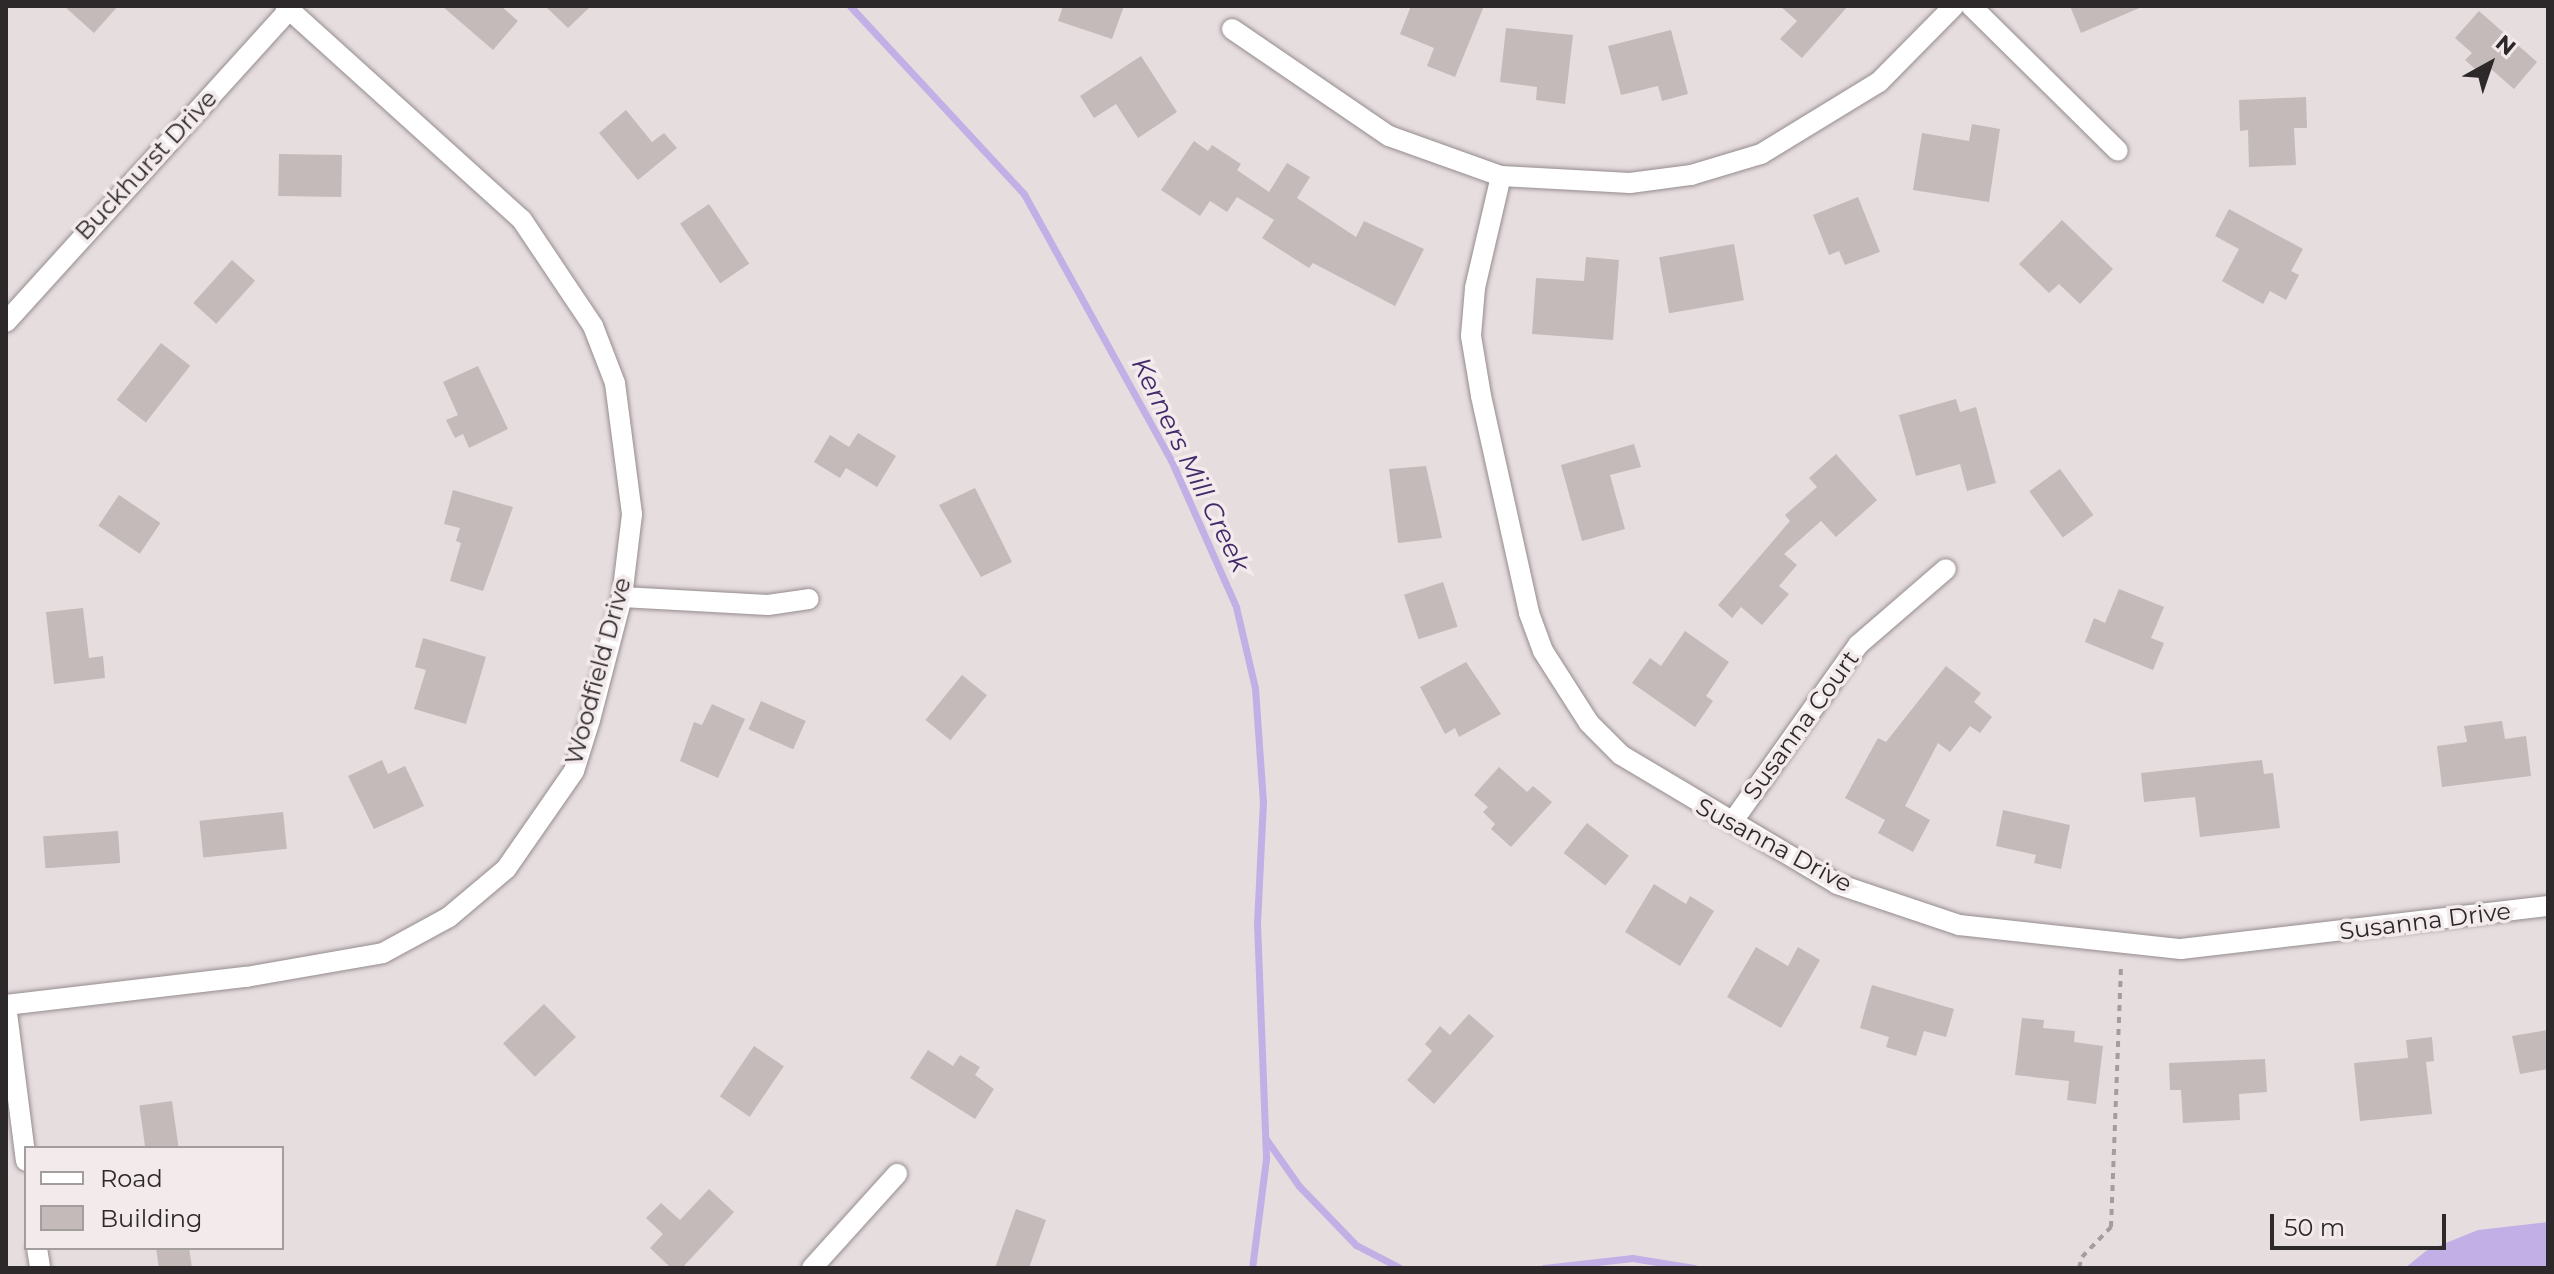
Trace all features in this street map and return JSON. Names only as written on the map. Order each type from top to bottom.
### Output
[{"type":"street","points":[[1232,29],[1389,136],[1501,176],[1630,183],[1691,175],[1761,154],[1879,82],[1954,6]]},
{"type":"street","points":[[1971,6],[2118,151]]},
{"type":"street","name":"Buckhurst Drive","points":[[6,322],[287,8]]},
{"type":"street","name":"Woodfield Drive","points":[[6,1005],[362,959],[449,917],[506,869],[574,771],[622,597],[632,514],[615,383],[593,326],[522,220],[287,8]]},
{"type":"street","name":"Susanna Drive","points":[[1501,176],[1475,288],[1471,336],[1529,613],[1562,687],[1589,723],[1621,755],[1837,884],[1959,925],[2181,949],[2548,906]]},
{"type":"street","name":"Susanna Court","points":[[1733,821],[1858,645],[1946,569]]},
{"type":"street","points":[[622,597],[768,605],[809,599]]},
{"type":"street","points":[[6,1005],[24,1146]]},
{"type":"street","points":[[812,1268],[897,1174]]},
{"type":"path","points":[[2079,1268],[2082,1257],[2111,1227],[2122,943]]},
{"type":"shaded area","points":[[2548,1222],[2548,1268],[2405,1268],[2426,1251],[2478,1230]]},
{"type":"building","points":[[64,6],[118,6],[94,33]]},
{"type":"building","points":[[442,6],[501,6],[518,21],[493,50]]},
{"type":"building","points":[[545,6],[591,6],[568,28]]},
{"type":"building","points":[[1063,6],[1124,6],[1112,39],[1058,21]]},
{"type":"building","points":[[1411,6],[1484,6],[1455,77],[1427,66],[1434,48],[1400,34]]},
{"type":"building","points":[[1780,6],[1848,6],[1802,58],[1780,39],[1797,21]]},
{"type":"building","points":[[2070,6],[2144,6],[2081,33]]},
{"type":"building","points":[[2479,11],[2537,62],[2514,89],[2491,69],[2484,77],[2465,60],[2472,53],[2455,38]]},
{"type":"building","points":[[1506,28],[1573,35],[1565,104],[1536,100],[1537,87],[1500,82]]},
{"type":"building","points":[[1671,30],[1688,94],[1662,101],[1658,86],[1621,95],[1608,46]]},
{"type":"building","points":[[1141,56],[1177,112],[1138,138],[1116,104],[1094,118],[1080,96]]},
{"type":"building","points":[[2306,97],[2307,128],[2294,128],[2296,165],[2249,167],[2248,130],[2240,131],[2239,100]]},
{"type":"building","points":[[626,110],[652,142],[664,133],[677,148],[638,180],[599,133]]},
{"type":"building","points":[[1972,124],[2000,129],[1989,202],[1913,190],[1922,133],[1969,141]]},
{"type":"building","points":[[1194,141],[1208,151],[1212,145],[1241,164],[1237,170],[1269,192],[1287,163],[1310,177],[1297,198],[1356,237],[1364,221],[1424,249],[1395,306],[1313,263],[1309,268],[1262,238],[1274,220],[1237,197],[1227,212],[1210,201],[1200,216],[1161,190]]},
{"type":"building","points":[[279,154],[342,155],[341,197],[278,196]]},
{"type":"building","points":[[1858,197],[1880,252],[1845,265],[1839,251],[1829,255],[1813,215]]},
{"type":"building","points":[[709,204],[749,264],[720,283],[680,224]]},
{"type":"building","points":[[2229,209],[2303,249],[2291,271],[2299,275],[2286,300],[2270,291],[2263,304],[2222,281],[2239,249],[2215,236]]},
{"type":"building","points":[[2062,220],[2113,269],[2080,304],[2059,284],[2049,293],[2019,264]]},
{"type":"building","points":[[1734,244],[1744,300],[1669,313],[1659,257]]},
{"type":"building","points":[[1586,257],[1619,260],[1613,340],[1532,334],[1536,278],[1584,281]]},
{"type":"building","points":[[232,260],[255,281],[216,324],[193,303]]},
{"type":"building","points":[[161,343],[190,366],[146,423],[117,400]]},
{"type":"building","points":[[478,366],[508,429],[469,448],[463,434],[455,438],[446,420],[458,415],[443,382]]},
{"type":"building","points":[[1956,399],[1960,412],[1976,407],[1996,483],[1967,491],[1960,464],[1916,476],[1899,415]]},
{"type":"building","points":[[858,433],[896,456],[877,487],[846,468],[840,478],[814,462],[830,435],[849,447]]},
{"type":"building","points":[[1634,444],[1641,467],[1610,475],[1625,529],[1582,541],[1561,465]]},
{"type":"building","points":[[1836,454],[1877,500],[1836,537],[1821,521],[1784,554],[1797,565],[1779,586],[1789,594],[1762,625],[1741,607],[1732,618],[1718,605],[1790,521],[1785,515],[1817,487],[1809,478]]},
{"type":"building","points":[[1426,466],[1442,538],[1398,543],[1389,469]]},
{"type":"building","points":[[2060,469],[2094,515],[2063,537],[2029,491]]},
{"type":"building","points":[[975,488],[1012,562],[981,577],[939,505]]},
{"type":"building","points":[[453,490],[513,507],[483,591],[450,581],[461,543],[456,541],[460,528],[444,524]]},
{"type":"building","points":[[119,495],[160,523],[140,554],[98,526]]},
{"type":"building","points":[[1443,582],[1458,627],[1419,639],[1404,595]]},
{"type":"building","points":[[2119,589],[2164,607],[2151,638],[2164,643],[2153,670],[2085,642],[2094,618],[2105,623]]},
{"type":"building","points":[[83,608],[89,658],[103,656],[105,678],[54,684],[46,612]]},
{"type":"building","points":[[1685,631],[1729,662],[1706,696],[1713,701],[1695,727],[1632,683],[1650,658],[1661,666]]},
{"type":"building","points":[[423,638],[486,657],[466,724],[414,709],[426,670],[415,667]]},
{"type":"building","points":[[1466,662],[1501,714],[1459,737],[1455,728],[1445,734],[1420,687]]},
{"type":"building","points":[[1946,666],[1981,693],[1974,702],[1992,717],[1980,733],[1970,726],[1950,752],[1938,743],[1905,806],[1930,820],[1913,852],[1878,833],[1885,820],[1845,798],[1878,738],[1886,742]]},
{"type":"building","points":[[962,675],[987,695],[950,740],[925,720]]},
{"type":"building","points":[[761,701],[806,721],[793,749],[748,729]]},
{"type":"building","points":[[712,704],[745,719],[718,778],[680,761],[694,722],[702,725]]},
{"type":"building","points":[[2502,721],[2505,739],[2526,736],[2531,776],[2442,787],[2437,746],[2467,742],[2464,726]]},
{"type":"building","points":[[382,760],[388,774],[405,766],[424,806],[374,829],[348,776]]},
{"type":"building","points":[[2262,760],[2264,774],[2273,773],[2280,828],[2200,837],[2195,797],[2144,802],[2141,773]]},
{"type":"building","points":[[1499,767],[1527,792],[1533,786],[1552,802],[1511,847],[1491,829],[1495,824],[1483,812],[1488,807],[1474,795]]},
{"type":"building","points":[[2003,810],[2070,825],[2061,869],[2034,863],[2036,855],[1996,846]]},
{"type":"building","points":[[283,812],[287,849],[203,858],[199,821]]},
{"type":"building","points":[[1587,823],[1629,856],[1605,886],[1564,853]]},
{"type":"building","points":[[118,831],[120,863],[45,868],[43,836]]},
{"type":"building","points":[[1654,884],[1686,904],[1690,896],[1714,911],[1680,966],[1625,932]]},
{"type":"building","points":[[1756,947],[1788,966],[1798,947],[1820,960],[1781,1028],[1727,997]]},
{"type":"building","points":[[1872,985],[1954,1009],[1946,1037],[1924,1031],[1916,1056],[1886,1047],[1889,1037],[1860,1028]]},
{"type":"building","points":[[544,1004],[576,1037],[535,1077],[503,1044]]},
{"type":"building","points":[[1469,1014],[1494,1036],[1434,1104],[1407,1080],[1432,1051],[1425,1044],[1440,1026],[1450,1035]]},
{"type":"building","points":[[2022,1018],[2044,1020],[2043,1028],[2075,1031],[2074,1042],[2103,1046],[2096,1104],[2067,1100],[2069,1081],[2015,1075]]},
{"type":"building","points":[[2548,1030],[2548,1069],[2520,1074],[2512,1036]]},
{"type":"building","points":[[2432,1037],[2434,1061],[2426,1062],[2432,1114],[2360,1121],[2354,1063],[2408,1058],[2406,1040]]},
{"type":"building","points":[[754,1046],[784,1066],[750,1117],[720,1097]]},
{"type":"building","points":[[928,1050],[953,1066],[960,1055],[980,1067],[975,1075],[994,1089],[975,1119],[910,1078]]},
{"type":"building","points":[[2265,1059],[2267,1092],[2239,1094],[2240,1120],[2183,1123],[2181,1090],[2170,1090],[2169,1063]]},
{"type":"building","points":[[172,1101],[178,1146],[145,1146],[139,1106]]},
{"type":"building","points":[[709,1189],[734,1212],[682,1268],[671,1268],[650,1248],[663,1234],[646,1218],[661,1203],[680,1220]]},
{"type":"building","points":[[1016,1209],[1046,1220],[1029,1268],[995,1268]]},
{"type":"building","points":[[156,1250],[189,1250],[192,1268],[159,1268]]},
{"type":"waterway","name":"Kerners Mill Creek","points":[[850,6],[1024,194],[1171,460],[1236,607],[1255,688],[1263,801],[1257,923],[1266,1159],[1252,1268]]},
{"type":"waterway","points":[[1266,1139],[1299,1186],[1356,1245],[1400,1268]]},
{"type":"waterway","points":[[1544,1268],[1632,1258],[1694,1268]]}]
